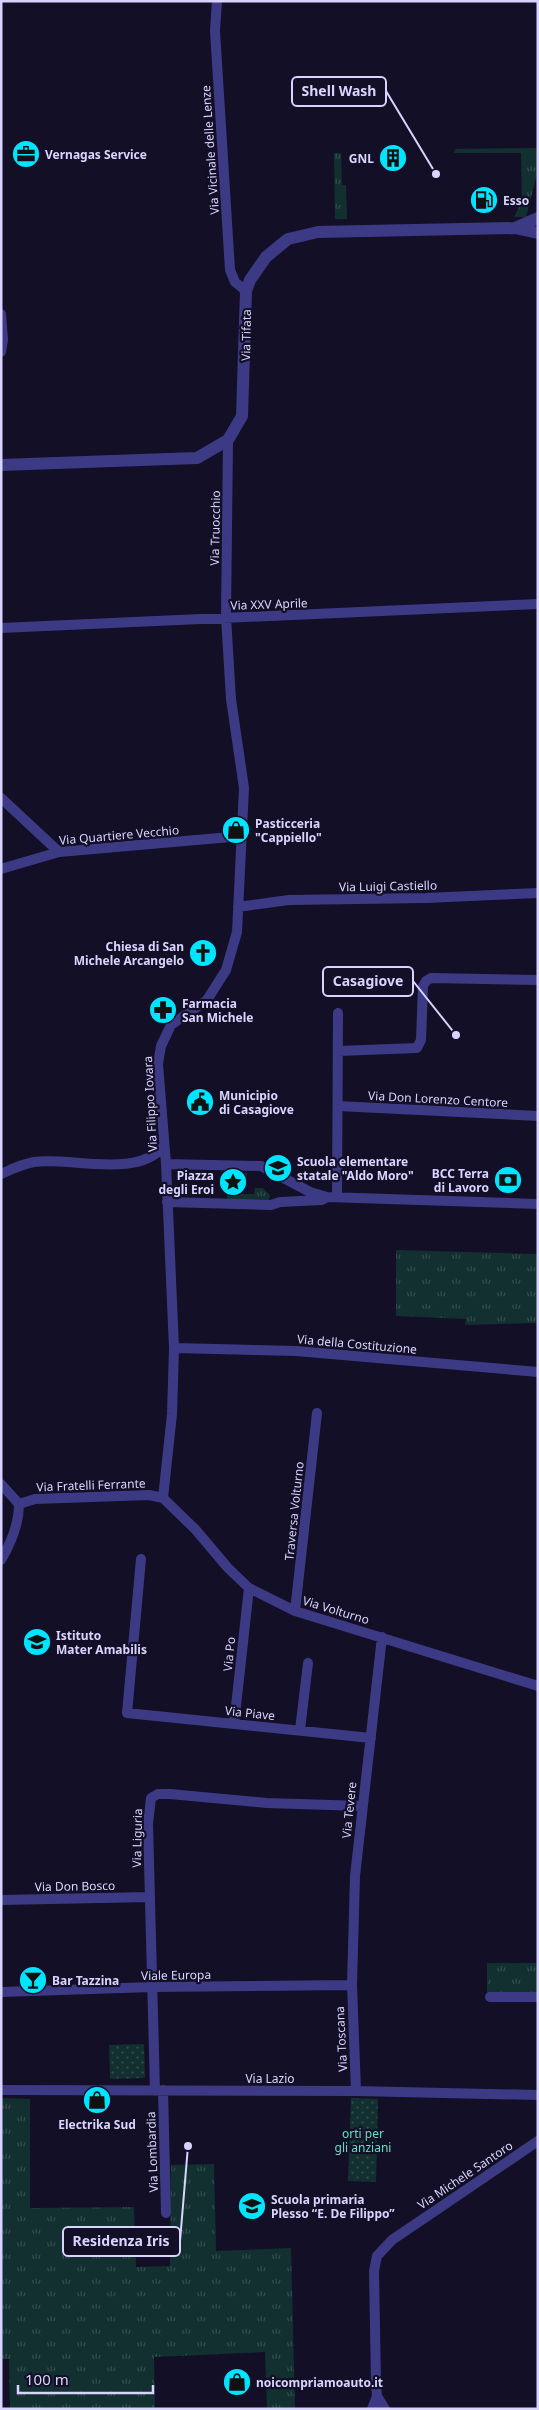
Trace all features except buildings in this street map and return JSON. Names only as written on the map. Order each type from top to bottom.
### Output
[{"type":"street","name":"Via Vicinale delle Lenze","points":[[217,1],[215,31],[230,270],[235,282],[246,291]]},
{"type":"street","name":"Via Tifata","points":[[515,228],[538,218]]},
{"type":"street","name":"Via Tifata","points":[[1,465],[197,458],[228,440],[242,416],[246,291],[256,268],[288,239],[300,234],[318,232],[515,228],[538,233]]},
{"type":"street","points":[[1,314],[3,340],[1,352]]},
{"type":"street","name":"Via Truocchio","points":[[226,617],[228,440]]},
{"type":"street","name":"Via XXV Aprile","points":[[1,628],[538,604]]},
{"type":"street","name":"Via Filippo Iovara","points":[[163,1498],[172,1414],[174,1348],[166,1164],[158,1064],[161,1046],[172,1025],[207,1000],[226,970],[237,932],[244,788],[230,699],[226,617]]},
{"type":"street","points":[[1,798],[59,852]]},
{"type":"street","name":"Via Quartiere Vecchio","points":[[1,870],[59,852],[242,836]]},
{"type":"street","name":"Via Luigi Castiello","points":[[238,906],[289,900],[426,898],[538,893]]},
{"type":"street","points":[[338,1051],[416,1048],[421,1040],[426,1011],[423,986],[431,978],[538,980]]},
{"type":"street","points":[[332,1197],[338,1106],[338,1013]]},
{"type":"street","name":"Via Don Lorenzo Centore","points":[[338,1106],[538,1116]]},
{"type":"street","points":[[1,1174],[19,1165],[35,1162],[110,1165],[135,1161],[151,1158],[164,1146]]},
{"type":"street","points":[[166,1164],[261,1166],[310,1192],[332,1197],[538,1204]]},
{"type":"street","points":[[167,1202],[271,1205],[280,1202],[322,1200],[332,1197]]},
{"type":"street","name":"Via della Costituzione","points":[[174,1348],[296,1351],[538,1372]]},
{"type":"street","name":"Traversa Volturno","points":[[295,1611],[317,1413]]},
{"type":"street","points":[[1,1484],[19,1504],[19,1516],[10,1546],[1,1560]]},
{"type":"street","name":"Via Fratelli Ferrante","points":[[19,1504],[35,1499],[149,1495],[163,1498]]},
{"type":"street","name":"Via Volturno","points":[[163,1498],[195,1529],[228,1568],[249,1588],[295,1611],[538,1686]]},
{"type":"street","name":"Via Piave","points":[[142,1559],[127,1712],[371,1738]]},
{"type":"street","name":"Via Po","points":[[234,1724],[249,1588]]},
{"type":"street","name":"Via Tevere","points":[[352,1985],[355,1876],[382,1637]]},
{"type":"street","points":[[300,1730],[308,1663]]},
{"type":"street","name":"Via Liguria","points":[[159,2090],[154,2040],[152,1987],[148,1824],[151,1798],[158,1794],[267,1803],[362,1806]]},
{"type":"street","name":"Via Don Bosco","points":[[1,1900],[150,1897]]},
{"type":"street","name":"Viale Europa","points":[[1,1992],[152,1987],[352,1985]]},
{"type":"street","name":"Via Toscana","points":[[352,1985],[356,2091]]},
{"type":"street","points":[[490,1997],[538,1997]]},
{"type":"street","name":"Via Lazio","points":[[1,2090],[356,2091],[538,2095]]},
{"type":"street","name":"Via Lombardia","points":[[159,2090],[166,2213]]},
{"type":"street","name":"Via Michele Santoro","points":[[372,2409],[377,2396],[374,2271],[377,2256],[392,2240],[538,2141]]},
{"type":"street","points":[[377,2396],[385,2409]]},
{"type":"green space","points":[[538,148],[538,170],[526,217],[514,217],[522,201],[521,153],[454,153],[455,149]]},
{"type":"green space","points":[[334,153],[341,153],[342,185],[346,185],[347,219],[335,219]]},
{"type":"green space","points":[[228,1172],[247,1173],[247,1179],[241,1179],[240,1185],[232,1184],[231,1180],[228,1179]]},
{"type":"green space","points":[[232,1188],[240,1188],[241,1194],[254,1194],[255,1188],[263,1188],[270,1195],[269,1202],[227,1201],[227,1193],[231,1193]]},
{"type":"green space","points":[[396,1250],[538,1254],[538,1323],[465,1325],[466,1319],[396,1316]]},
{"type":"green space","points":[[487,1963],[538,1963],[538,1993],[487,1993]]},
{"type":"green space","points":[[144,2044],[145,2078],[110,2079],[109,2045]]},
{"type":"green space","points":[[1,2098],[30,2099],[30,2208],[134,2207],[136,2267],[170,2266],[171,2165],[214,2164],[216,2251],[291,2248],[295,2409],[267,2409],[265,2352],[154,2357],[155,2409],[10,2409],[9,2359],[1,2359]]},
{"type":"green space","name":"orti per gli anziani","points":[[351,2098],[378,2099],[376,2182],[348,2181]]},
{"type":"place","name":"Vernagas Service","points":[[26,154]]},
{"type":"place","name":"GNL","points":[[393,158]]},
{"type":"place","name":"Shell Wash","points":[[436,174]]},
{"type":"place","name":"Esso","points":[[484,200]]},
{"type":"place","name":"Pasticceria \"Cappiello\"","points":[[236,830]]},
{"type":"place","name":"Chiesa di San Michele Arcangelo","points":[[203,953]]},
{"type":"place","name":"Farmacia San Michele","points":[[163,1010]]},
{"type":"place","name":"Casagiove","points":[[456,1035]]},
{"type":"place","name":"Municipio di Casagiove","points":[[200,1102]]},
{"type":"place","name":"Scuola elementare statale \"Aldo Moro\"","points":[[278,1168]]},
{"type":"place","name":"BCC Terra di Lavoro","points":[[508,1180]]},
{"type":"place","name":"Piazza degli Eroi","points":[[233,1182]]},
{"type":"place","name":"Istituto Mater Amabilis","points":[[37,1642]]},
{"type":"place","name":"Bar Tazzina","points":[[33,1980]]},
{"type":"place","name":"Electrika Sud","points":[[97,2100]]},
{"type":"place","name":"Residenza Iris","points":[[188,2146]]},
{"type":"place","name":"Scuola primaria Plesso “E. De Filippo”","points":[[252,2206]]},
{"type":"place","name":"noicompriamoauto.it","points":[[237,2382]]}]
